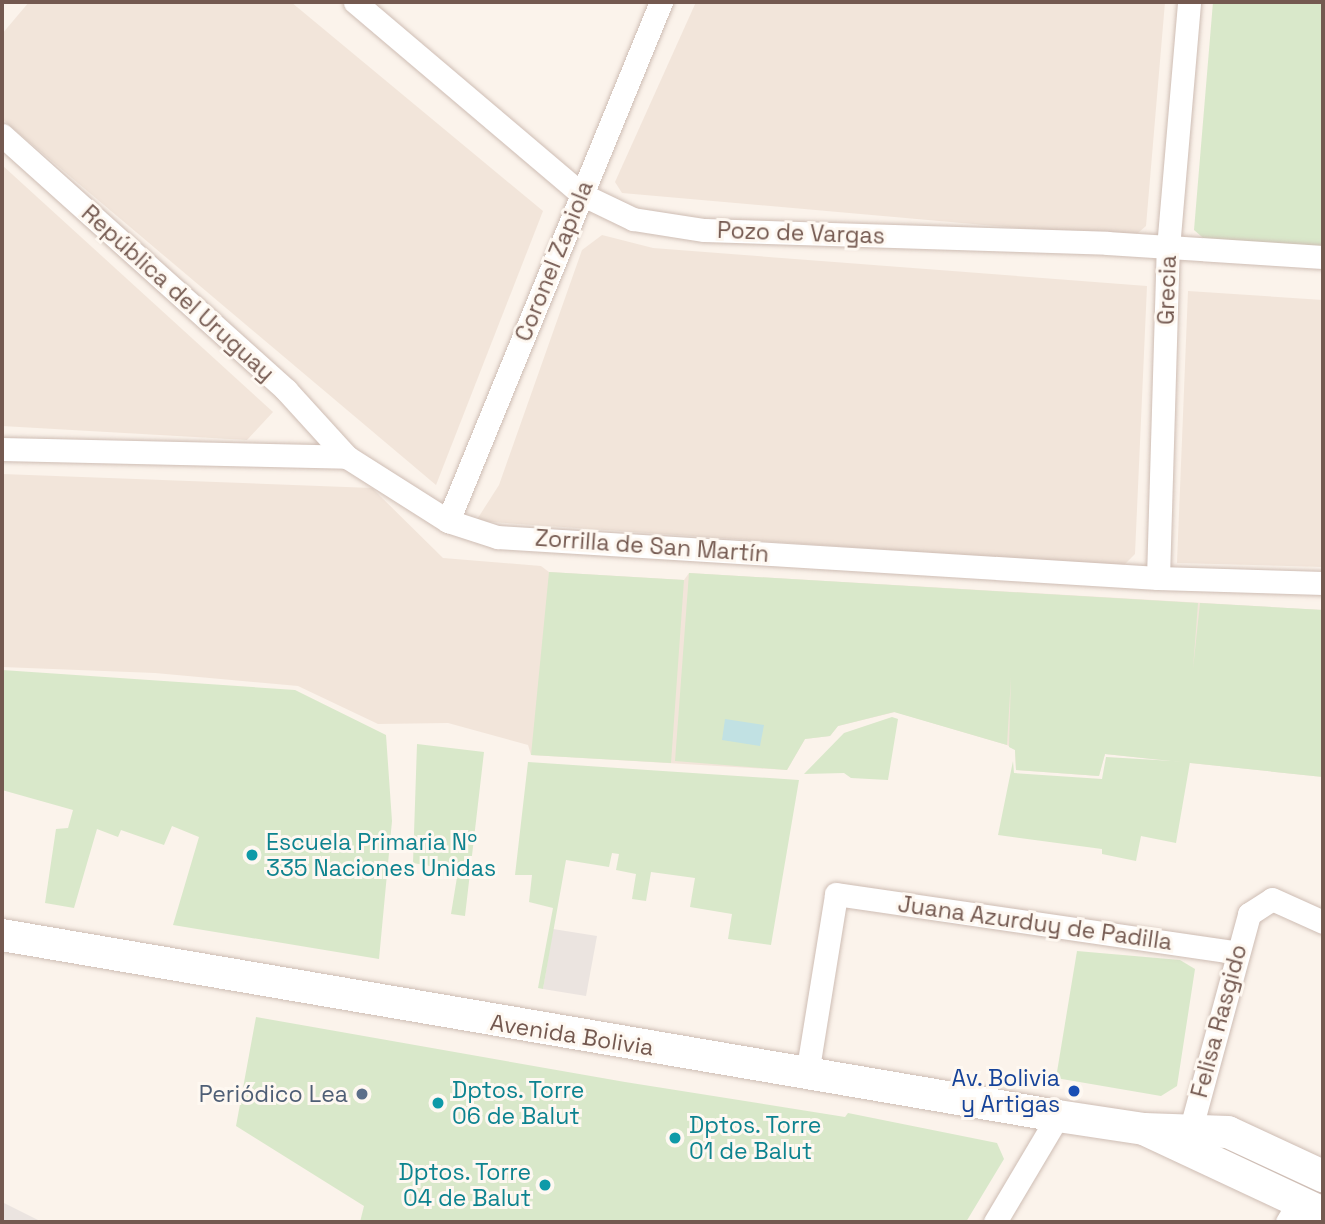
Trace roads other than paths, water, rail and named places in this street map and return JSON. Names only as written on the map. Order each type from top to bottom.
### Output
[{"type":"street","name":"Pozo de Vargas","points":[[355,2],[582,194],[633,219],[705,230],[1168,248],[1323,257]]},
{"type":"street","name":"Coronel Zapiola","points":[[448,521],[661,2]]},
{"type":"street","name":"Grecia","points":[[1158,578],[1168,248],[1189,2]]},
{"type":"street","name":"República del Uruguay","points":[[2,135],[286,390],[347,457]]},
{"type":"street","points":[[2,449],[347,457]]},
{"type":"street","name":"Zorrilla de San Martín","points":[[347,457],[448,521],[498,537],[1158,578],[1323,583]]},
{"type":"street","name":"Juana Azurduy de Padilla","points":[[807,1074],[836,894],[1235,953]]},
{"type":"street","name":"Felisa Rasgido","points":[[1191,1128],[1235,953],[1249,914],[1272,899],[1323,922]]},
{"type":"street","name":"Avenida Bolivia","points":[[2,936],[1058,1116],[1144,1129],[1191,1128],[1228,1132],[1323,1177]]},
{"type":"street","points":[[995,1222],[1058,1116]]},
{"type":"street","name":"Avenida Bolivia","points":[[1144,1129],[1303,1213]]},
{"type":"water","points":[[725,719],[764,725],[760,746],[722,740]]},
{"type":"place","name":"Escuela Primaria Nº 335 Naciones Unidas","points":[[252,855]]},
{"type":"place","name":"Av. Bolivia y Artigas","points":[[1074,1091]]},
{"type":"place","name":"Periódico Lea","points":[[362,1094]]},
{"type":"place","name":"Dptos. Torre 06 de Balut","points":[[438,1103]]},
{"type":"place","name":"Dptos. Torre 01 de Balut","points":[[675,1138]]},
{"type":"place","name":"Dptos. Torre 04 de Balut","points":[[545,1185]]}]
